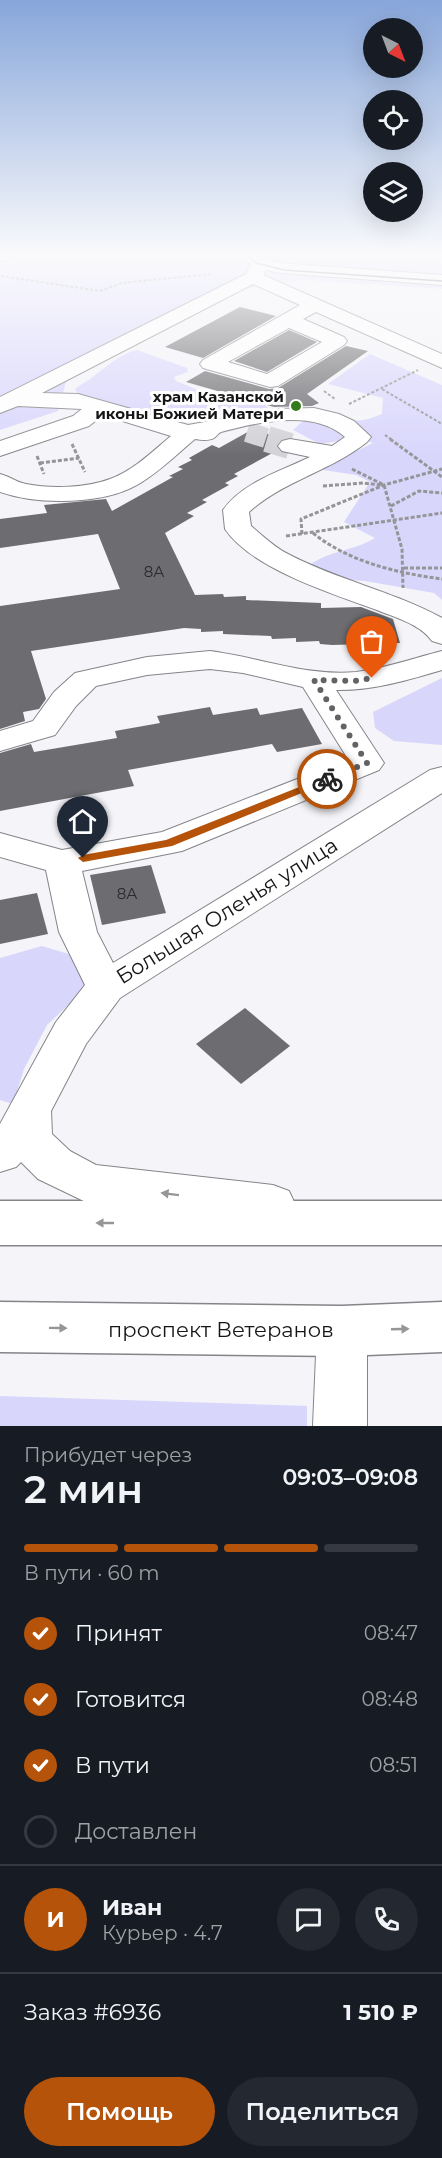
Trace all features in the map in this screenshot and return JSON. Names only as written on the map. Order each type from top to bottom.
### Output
[{"type":"main road","points":[[0,1223],[429,1223]]},
{"type":"main road","name":"проспект Ветеранов","points":[[0,1327],[342,1331],[442,1327]]},
{"type":"street","points":[[7,402],[152,322]]},
{"type":"street","points":[[285,322],[210,364],[270,381],[337,341],[292,322]]},
{"type":"street","points":[[349,322],[442,362]]},
{"type":"street","points":[[7,402],[78,401],[190,432],[247,432]]},
{"type":"street","points":[[0,449],[81,421],[99,407]]},
{"type":"street","points":[[0,481],[5,487],[22,493],[53,494],[117,485],[130,478],[190,432],[259,418],[300,415],[332,417],[349,425],[359,437],[333,455],[272,482],[248,497],[236,510],[238,529],[276,559],[324,581],[400,610],[438,628],[442,635]]},
{"type":"street","points":[[290,446],[333,455]]},
{"type":"street","points":[[0,741],[44,728],[65,699],[86,679],[147,666],[210,660],[243,664],[314,680],[355,681],[406,672],[442,660]]},
{"type":"street","points":[[0,845],[62,862],[169,843],[367,763],[314,680]]},
{"type":"street","name":"Большая Оленья улица","points":[[0,1153],[21,1132],[30,1110],[71,1033],[106,987],[442,778]]},
{"type":"street","points":[[62,862],[78,932],[106,987]]},
{"type":"street","points":[[30,1110],[28,1131],[35,1147],[54,1165],[90,1184],[429,1223]]},
{"type":"street","points":[[340,1426],[342,1331]]},
{"type":"path","points":[[324,417],[420,369]]},
{"type":"path","points":[[382,388],[442,424]]},
{"type":"path","points":[[64,427],[93,489]]},
{"type":"path","points":[[29,439],[53,494]]},
{"type":"path","points":[[333,455],[384,485],[396,520],[405,574],[400,610]]},
{"type":"path","points":[[40,464],[79,458]]},
{"type":"path","points":[[302,534],[302,519],[384,485],[442,469]]},
{"type":"path","points":[[272,482],[285,487],[303,489],[345,483],[384,485]]},
{"type":"path","points":[[391,507],[419,491],[442,493]]},
{"type":"path","points":[[253,541],[442,513]]},
{"type":"path","points":[[313,532],[321,540],[357,558],[405,574],[442,579]]},
{"type":"path","points":[[404,568],[442,568]]},
{"type":"shaded area","points":[[0,322],[180,322],[66,382],[58,411],[0,430]]},
{"type":"shaded area","points":[[137,350],[187,368],[188,372],[174,377],[176,381],[220,399],[265,405],[272,413],[240,414],[206,422],[166,419],[84,398],[77,393],[75,389],[120,357]]},
{"type":"shaded area","points":[[370,354],[442,385],[442,600],[434,593],[365,581],[317,578],[307,567],[323,557],[375,538],[344,522],[370,482],[356,475],[317,469],[326,461],[346,456],[373,443],[356,438],[320,444],[293,430],[302,422],[337,414],[348,419],[359,420],[382,414],[383,398],[328,384]]},
{"type":"shaded area","points":[[442,678],[442,745],[394,741],[375,728],[373,712]]},
{"type":"shaded area","points":[[42,946],[72,955],[86,977],[84,990],[47,1025],[24,1069],[13,1104],[0,1100],[0,958]]},
{"type":"shaded area","points":[[0,1396],[307,1406],[307,1426],[0,1426]]},
{"type":"building","points":[[213,322],[266,322],[203,358],[165,347]]},
{"type":"building","points":[[289,330],[317,342],[267,372],[234,361]]},
{"type":"building","points":[[346,346],[368,351],[307,394],[319,403],[312,406],[274,407],[186,382],[205,371],[269,389],[278,388]]},
{"type":"building","points":[[253,429],[283,439],[276,445],[278,450],[234,474],[238,476],[225,483],[229,485],[202,500],[207,502],[187,513],[194,516],[165,533],[195,595],[223,594],[224,597],[246,596],[246,600],[321,603],[321,608],[361,607],[393,619],[400,643],[332,645],[320,644],[319,641],[296,642],[296,638],[272,639],[271,636],[223,634],[223,631],[201,632],[201,629],[184,628],[31,651],[46,699],[39,709],[23,712],[25,721],[0,729],[0,606],[120,589],[98,534],[0,548],[0,519],[47,513],[44,505],[106,499],[112,511],[173,477],[169,476],[183,469],[178,467],[192,460],[189,458],[212,445],[219,448]]},
{"type":"building","points":[[210,707],[213,715],[257,708],[260,715],[302,708],[322,744],[277,752],[272,744],[128,770],[134,786],[0,811],[0,753],[31,744],[34,752],[117,738],[115,731],[160,723],[157,716]]},
{"type":"building","points":[[151,865],[166,913],[102,925],[90,875]]},
{"type":"building","points":[[37,893],[48,934],[0,944],[0,900]]},
{"type":"building","points":[[245,1008],[290,1046],[241,1084],[196,1044]]},
{"type":"tunnel","points":[[247,432],[272,440]]},
{"type":"tunnel","points":[[267,439],[290,446]]},
{"type":"way so far","points":[[327,779],[367,763],[314,680],[355,681],[372,678]]},
{"type":"place","name":"храм Казанской иконы Божией Матери","points":[[296,406]]},
{"type":"route","points":[[83,858],[169,843],[327,779]]}]
